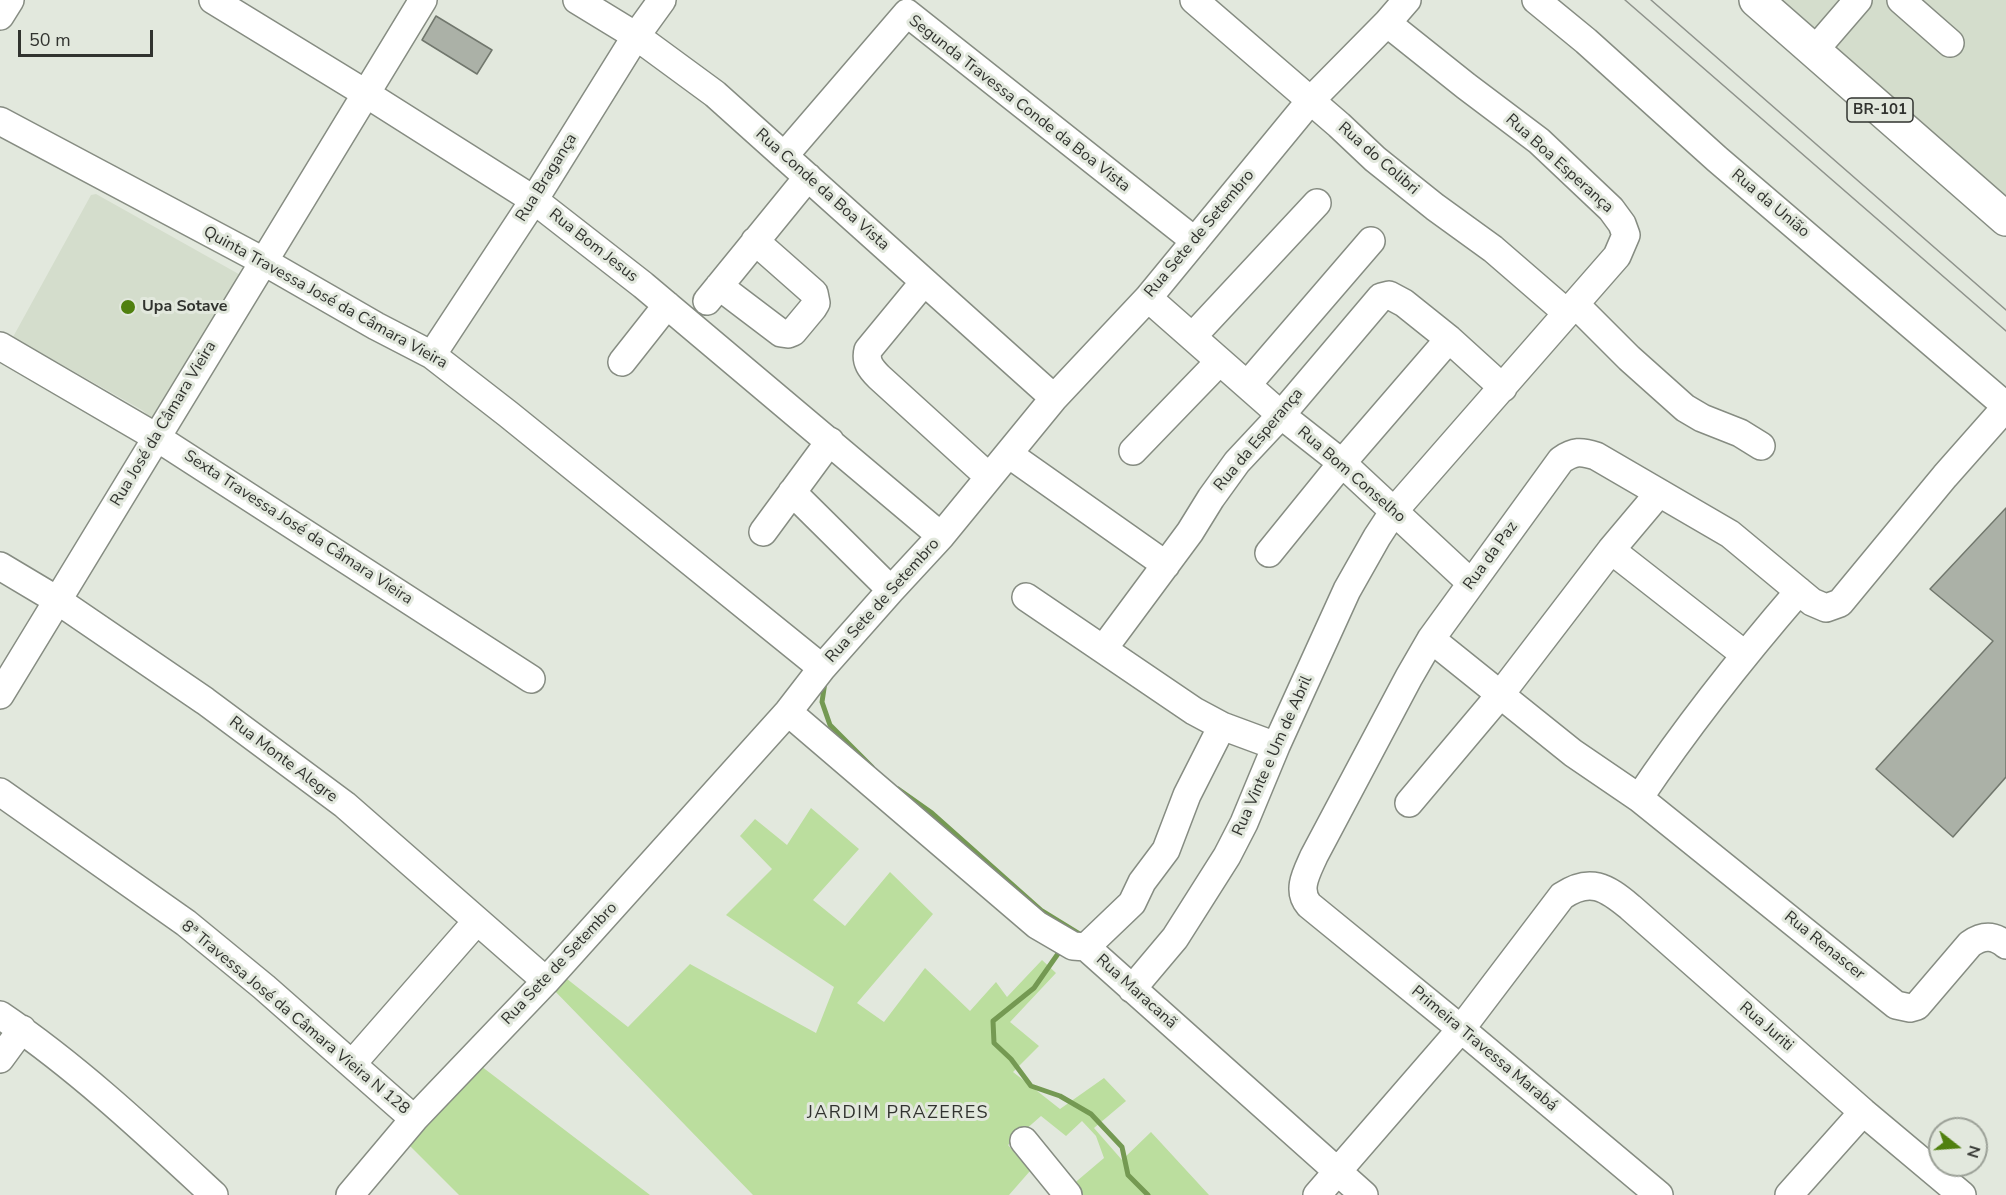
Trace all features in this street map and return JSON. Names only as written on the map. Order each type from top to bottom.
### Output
[{"type":"main road","name":"BR-101","points":[[1756,0],[2006,219]]},
{"type":"street","points":[[0,16],[10,0]]},
{"type":"street","name":"Rua Bom Jesus","points":[[213,0],[534,200],[667,305],[941,536]]},
{"type":"street","name":"Rua José da Câmara Vieira","points":[[0,695],[423,0]]},
{"type":"street","name":"Rua Conde da Boa Vista","points":[[577,0],[636,36],[715,94],[1054,398]]},
{"type":"street","name":"Rua Bragança","points":[[432,355],[534,200],[636,36],[662,0]]},
{"type":"street","name":"Rua do Colibri","points":[[1194,0],[1383,166],[1425,200],[1571,308]]},
{"type":"street","name":"Rua Sete de Setembro","points":[[350,1195],[414,1119],[546,981],[788,712],[822,668],[941,536],[1010,455],[1054,398],[1148,298],[1310,101],[1388,23],[1407,0]]},
{"type":"street","name":"Rua da União","points":[[1536,0],[1586,41],[1717,159],[2006,406]]},
{"type":"street","points":[[1814,51],[1858,0]]},
{"type":"street","points":[[1901,0],[1950,43]]},
{"type":"street","name":"Segunda Travessa Conde da Boa Vista","points":[[784,156],[907,13],[1195,241]]},
{"type":"street","name":"Rua Boa Esperança","points":[[1388,23],[1539,141],[1611,208],[1622,224],[1626,235],[1617,256],[1503,388]]},
{"type":"street","name":"Quinta Travessa José da Câmara Vieira","points":[[0,121],[263,261],[376,326],[432,355],[822,668]]},
{"type":"street","points":[[755,241],[814,293],[816,298],[813,308],[793,332],[788,334],[781,333],[713,294],[755,241],[808,177]]},
{"type":"street","points":[[1193,336],[1317,203]]},
{"type":"street","points":[[1247,385],[1371,241]]},
{"type":"street","points":[[924,282],[868,350],[866,357],[879,377],[989,477]]},
{"type":"street","name":"Rua da Esperança","points":[[1104,648],[1166,565],[1237,462],[1281,415],[1381,297],[1389,295],[1395,297],[1449,339]]},
{"type":"street","name":"Rua Bom Conselho","points":[[1148,298],[1281,415],[1342,463],[1471,583]]},
{"type":"street","points":[[622,362],[667,305]]},
{"type":"street","points":[[1571,308],[1685,408],[1702,418],[1740,433],[1761,446]]},
{"type":"street","points":[[1269,553],[1342,463],[1449,339],[1503,388]]},
{"type":"street","name":"Sexta Travessa José da Câmara Vieira","points":[[0,346],[156,437],[531,679]]},
{"type":"street","points":[[1133,451],[1219,362]]},
{"type":"street","name":"Rua Vinte e Um de Abril","points":[[1132,989],[1175,938],[1227,856],[1244,823],[1276,746],[1347,590],[1377,537],[1394,511],[1503,388]]},
{"type":"street","points":[[1431,639],[1573,753],[1639,798],[1675,745],[1744,654],[1806,597],[1826,608],[1840,603],[2006,406]]},
{"type":"street","points":[[763,532],[830,441]]},
{"type":"street","name":"Rua da Paz","points":[[1309,905],[1302,892],[1314,856],[1431,639],[1561,460],[1571,453],[1582,452],[1596,456],[1730,534],[1806,597]]},
{"type":"street","points":[[1010,455],[1166,565]]},
{"type":"street","points":[[792,492],[891,590]]},
{"type":"street","points":[[1409,803],[1500,695],[1611,550],[1659,493]]},
{"type":"street","points":[[1611,550],[1744,654]]},
{"type":"street","name":"Rua Monte Alegre","points":[[0,566],[57,600],[204,701],[345,805],[546,981]]},
{"type":"street","points":[[1026,597],[1104,648],[1168,695],[1222,726],[1276,746]]},
{"type":"street","name":"Rua Maracanã","points":[[788,712],[1037,925],[1073,946],[1086,947],[1364,1195]]},
{"type":"street","points":[[1086,947],[1132,903],[1142,882],[1166,850],[1188,795],[1222,726]]},
{"type":"street","name":"8ª Travessa José da Câmara Vieira N 128","points":[[0,792],[186,923],[264,987],[414,1119]]},
{"type":"street","name":"Rua Renascer","points":[[1639,798],[1896,1005],[1910,1008],[1917,1006],[1970,944],[1977,939],[1990,937],[2006,945]]},
{"type":"street","name":"Rua Juriti","points":[[1461,1029],[1562,896],[1575,886],[1593,885],[1614,893],[1863,1112],[1962,1195]]},
{"type":"street","name":"Primeira Travessa Marabá","points":[[1309,905],[1659,1195]]},
{"type":"street","points":[[352,1064],[477,921]]},
{"type":"street","points":[[0,1059],[11,1022],[149,1135],[214,1195]]},
{"type":"street","points":[[1317,1195],[1461,1029]]},
{"type":"street","points":[[1788,1195],[1863,1112]]},
{"type":"street","points":[[1024,1141],[1068,1195]]},
{"type":"shaded area","points":[[1761,0],[2006,0],[2006,210]]},
{"type":"shaded area","name":"Upa Sotave","points":[[96,194],[244,277],[158,424],[142,410],[13,337],[91,195]]},
{"type":"green space","points":[[811,808],[859,849],[813,900],[845,926],[890,872],[933,914],[857,1003],[884,1022],[925,968],[970,1011],[996,982],[1007,997],[1042,960],[1056,973],[1010,1022],[1039,1046],[1013,1072],[1060,1109],[1104,1078],[1126,1101],[1094,1128],[1122,1160],[1151,1132],[1209,1195],[1078,1195],[1071,1186],[1104,1158],[1096,1136],[1082,1121],[1066,1136],[1041,1116],[1008,1145],[1030,1171],[1009,1195],[753,1195],[550,986],[562,975],[628,1027],[690,964],[816,1033],[834,987],[726,915],[772,869],[740,836],[755,819],[787,845]]},
{"type":"green space","points":[[477,1063],[650,1195],[459,1195],[407,1143]]},
{"type":"building","points":[[436,16],[492,50],[477,74],[422,40]]},
{"type":"building","points":[[2006,508],[2006,777],[1953,837],[1876,769],[1993,641],[1930,589]]},
{"type":"waterway","points":[[825,682],[822,702],[830,725],[872,767]]},
{"type":"waterway","points":[[898,789],[932,813],[1042,911],[1081,935]]},
{"type":"waterway","points":[[1062,948],[1034,988],[993,1021],[994,1043],[1011,1059],[1031,1086],[1060,1096],[1091,1114],[1122,1147],[1128,1175],[1148,1195]]},
{"type":"tram line","points":[[1625,0],[2006,331]]},
{"type":"tram line","points":[[1651,0],[2006,310]]},
{"type":"place","name":"Upa Sotave","points":[[128,307]]},
{"type":"district","name":"JARDIM PRAZERES","points":[[898,1114]]}]
